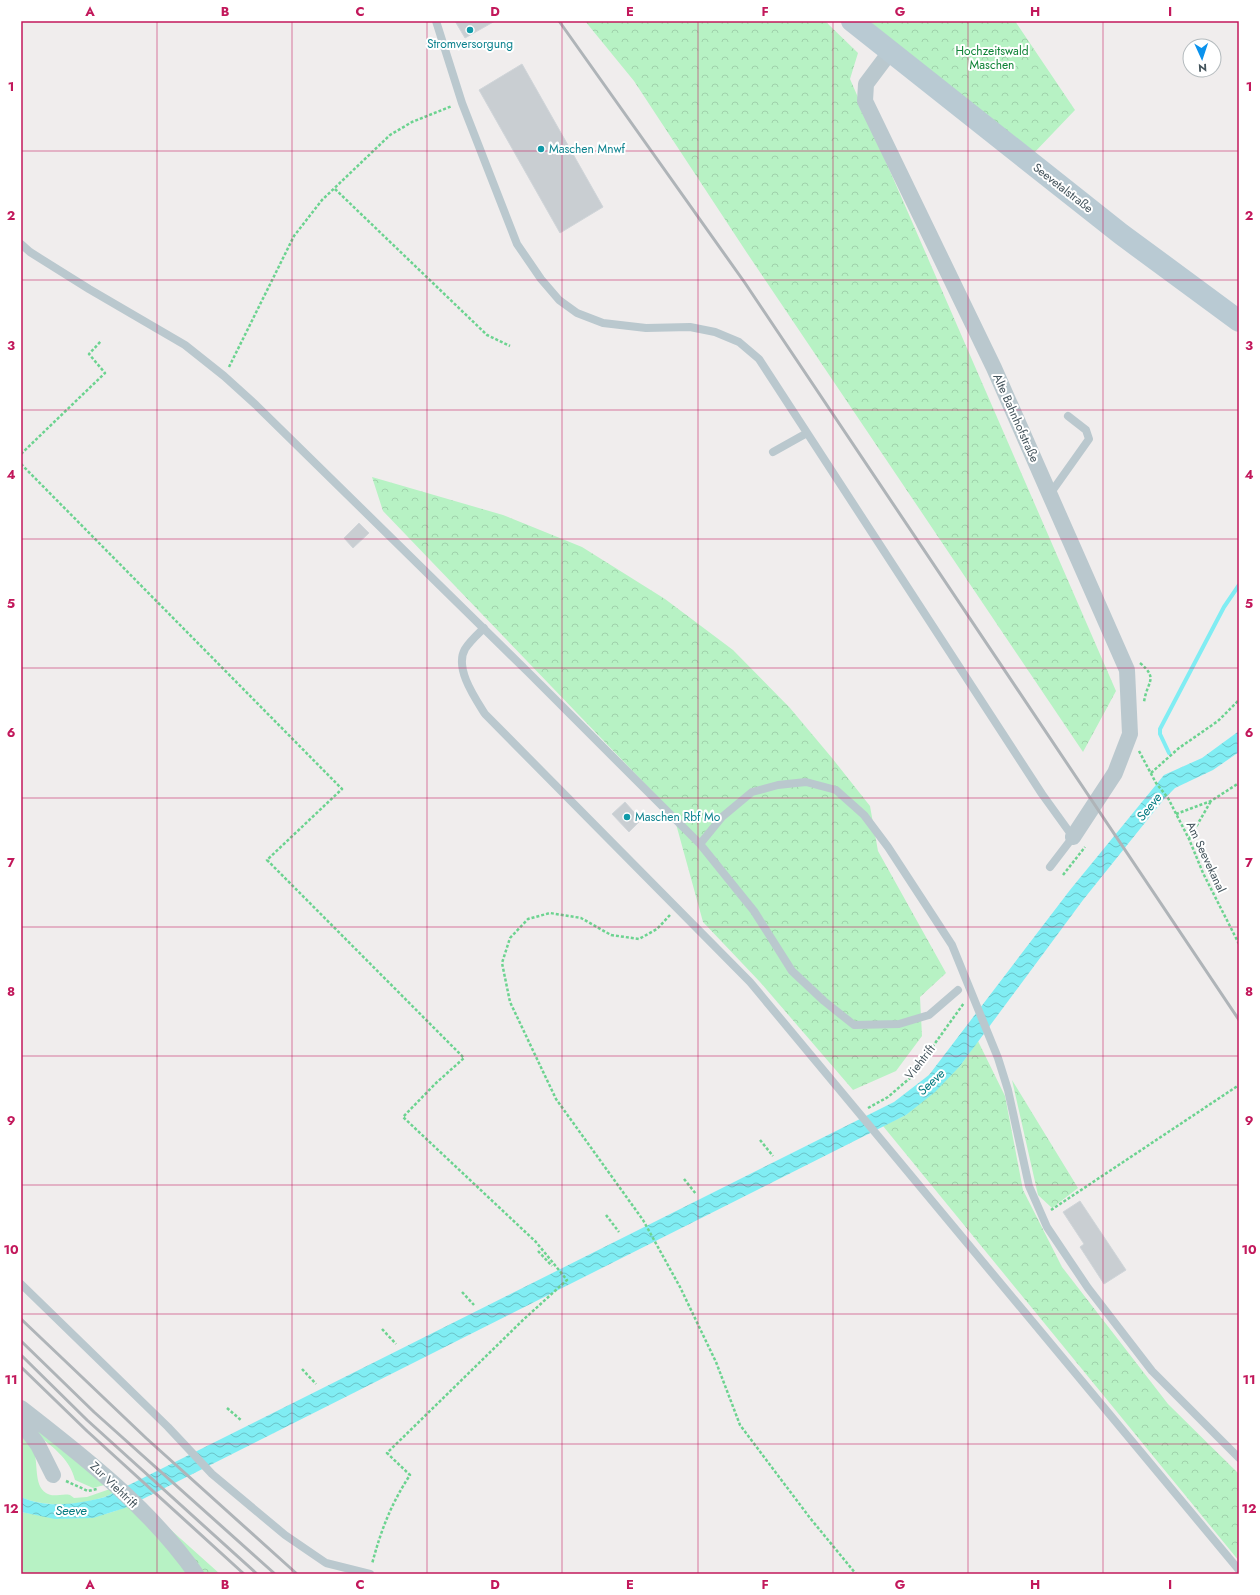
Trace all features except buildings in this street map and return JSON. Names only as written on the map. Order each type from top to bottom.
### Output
[{"type":"main road","points":[[852,21],[890,52]]},
{"type":"main road","name":"Seevetalstraße","points":[[890,52],[1121,234],[1239,320]]},
{"type":"street","name":"Alte Bahnhofstraße","points":[[890,52],[866,84],[866,101],[994,368],[1128,670],[1130,734],[1115,773],[1073,837]]},
{"type":"street","name":"Zur Viehtrift","points":[[21,1408],[98,1468],[179,1550],[196,1574]]},
{"type":"street","points":[[21,1422],[38,1445],[53,1476]]},
{"type":"lane","points":[[436,21],[462,103],[517,244],[542,279],[559,300],[577,313],[603,322],[646,328],[690,327],[715,332],[739,342],[758,359],[1042,794],[1073,837],[1050,867]]},
{"type":"lane","points":[[21,244],[30,252],[89,289],[185,345],[224,376],[288,436],[484,628],[700,844],[754,910],[792,971],[824,1001],[854,1025],[899,1024],[929,1015],[958,990]]},
{"type":"lane","points":[[1050,494],[1088,439],[1086,430],[1068,416]]},
{"type":"lane","points":[[773,452],[807,432]]},
{"type":"lane","points":[[484,628],[465,650],[462,664],[468,687],[485,714],[750,982],[1239,1570]]},
{"type":"lane","points":[[700,844],[722,817],[752,792],[778,785],[806,782],[836,790],[864,815],[888,847],[952,945],[998,1058],[1008,1090],[1029,1186],[1047,1227],[1088,1288],[1152,1371],[1239,1458]]},
{"type":"lane","points":[[21,1284],[168,1427],[212,1474],[284,1535],[326,1563],[369,1574]]},
{"type":"path","points":[[224,376],[294,236],[322,200],[390,135],[412,122],[436,111],[462,103]]},
{"type":"path","points":[[335,189],[487,335],[510,346]]},
{"type":"path","points":[[21,454],[105,373],[88,354],[102,341]]},
{"type":"path","points":[[21,464],[342,790],[267,860],[464,1058],[436,1082],[403,1117],[536,1242],[567,1280],[527,1316],[387,1453],[410,1475],[397,1494],[384,1526],[369,1574]]},
{"type":"path","points":[[1151,774],[1179,748],[1218,721],[1239,700]]},
{"type":"path","name":"Am Seevekanal","points":[[1156,783],[1168,798],[1189,839],[1203,873],[1239,944]]},
{"type":"path","points":[[1176,814],[1211,801],[1239,783]]},
{"type":"path","points":[[1189,839],[1211,801]]},
{"type":"path","points":[[678,908],[657,930],[639,939],[611,935],[581,918],[550,913],[528,919],[510,938],[502,963],[510,1002],[556,1099],[643,1220],[680,1288],[716,1362],[740,1425],[810,1518],[856,1574]]},
{"type":"path","name":"Viehtrift","points":[[865,1109],[888,1097],[910,1078],[964,1003]]},
{"type":"path","points":[[1042,1216],[1239,1085]]},
{"type":"path","points":[[760,1140],[773,1156]]},
{"type":"path","points":[[684,1179],[696,1194]]},
{"type":"path","points":[[606,1215],[619,1232]]},
{"type":"path","points":[[538,1251],[552,1266]]},
{"type":"path","points":[[462,1292],[474,1305]]},
{"type":"path","points":[[382,1329],[396,1344]]},
{"type":"path","points":[[302,1369],[316,1384]]},
{"type":"path","points":[[228,1408],[242,1421]]},
{"type":"path","points":[[53,1476],[88,1491],[103,1488]]},
{"type":"green space","points":[[585,21],[825,21],[858,53],[850,79],[1116,691],[1083,752],[747,253],[634,81]]},
{"type":"green space","name":"Hochzeitswald Maschen","points":[[869,21],[1015,21],[1075,110],[1032,155]]},
{"type":"green space","points":[[372,477],[503,515],[582,547],[665,599],[733,650],[790,708],[870,806],[878,851],[946,973],[920,997],[922,1036],[896,1071],[853,1090],[760,982],[703,922],[673,813],[383,511]]},
{"type":"green space","points":[[978,1041],[1005,1096],[1023,1190],[1062,1267],[1168,1404],[1239,1474],[1239,1561],[883,1126],[906,1115],[960,1066]]},
{"type":"green space","points":[[1012,1080],[1078,1188],[1052,1208],[1038,1195]]},
{"type":"green space","points":[[39,1427],[108,1484],[93,1488],[75,1480],[69,1465],[59,1453],[34,1432]]},
{"type":"green space","points":[[21,1435],[33,1449],[39,1484],[46,1493],[52,1495],[70,1495],[74,1498],[87,1497],[110,1489],[114,1493],[80,1503],[68,1504],[43,1503],[31,1501],[21,1497]]},
{"type":"green space","points":[[130,1505],[172,1546],[187,1574],[21,1574],[21,1512],[49,1517],[76,1518],[102,1515]]},
{"type":"green space","points":[[152,1513],[220,1574],[200,1574]]},
{"type":"water","name":"Seeve","points":[[1239,731],[1239,752],[1213,770],[1175,788],[1164,799],[1083,900],[960,1066],[935,1092],[906,1115],[125,1508],[93,1518],[55,1519],[21,1512],[21,1497],[41,1503],[63,1504],[84,1502],[105,1497],[894,1102],[929,1075],[1070,890],[1164,775],[1202,758]]},
{"type":"waterway","points":[[1169,753],[1160,734],[1160,729],[1224,607],[1239,585]]},
{"type":"railway","points":[[559,21],[745,283],[1239,1020]]},
{"type":"railway","points":[[21,1319],[146,1438],[297,1574]]},
{"type":"railway","points":[[21,1341],[94,1412],[275,1574]]},
{"type":"railway","points":[[21,1355],[87,1420],[257,1574]]},
{"type":"railway","points":[[21,1367],[87,1431],[244,1574]]},
{"type":"place","name":"Stromversorgung","points":[[470,30]]},
{"type":"place","name":"Maschen Mnwf","points":[[541,149]]},
{"type":"place","name":"Maschen Rbf Mo","points":[[627,817]]}]
